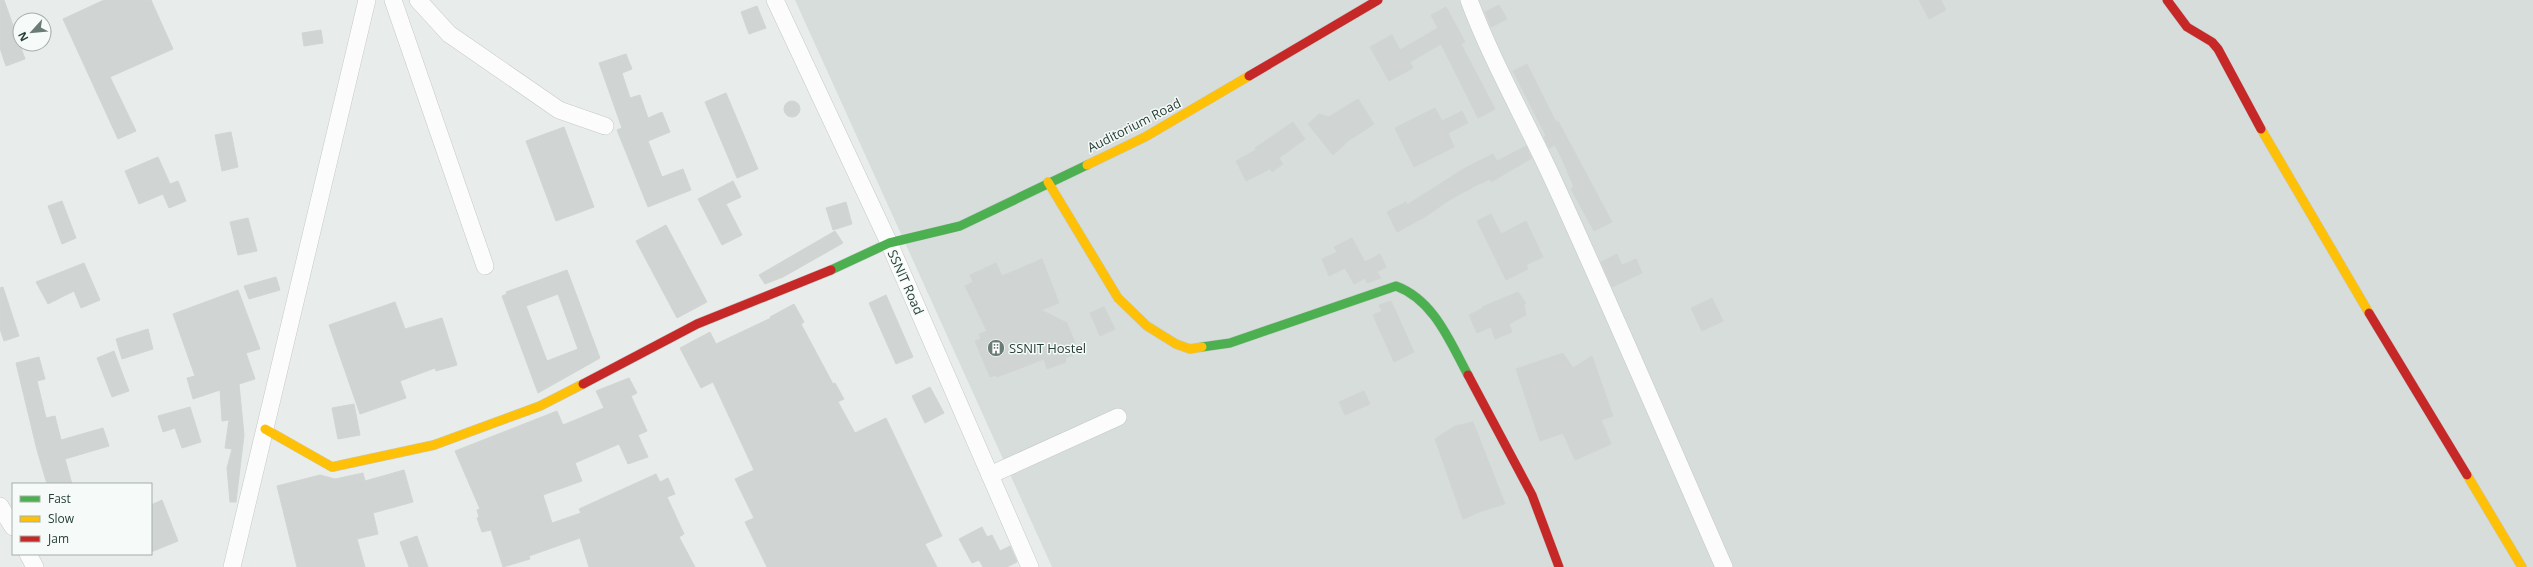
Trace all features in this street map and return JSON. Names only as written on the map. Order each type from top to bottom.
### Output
[{"type":"street","points":[[232,567],[367,0]]},
{"type":"street","points":[[393,0],[485,266]]},
{"type":"street","points":[[418,0],[449,34],[559,110],[606,126]]},
{"type":"street","name":"SSNIT Road","points":[[775,0],[889,243],[1030,567]]},
{"type":"street","name":"Auditorium Road","points":[[265,429],[332,467],[434,445],[540,406],[698,324],[802,283],[889,243],[960,226],[1048,182],[1146,137],[1378,0]]},
{"type":"street","points":[[1469,0],[1490,50],[1551,175],[1594,268],[1724,567]]},
{"type":"street","points":[[2167,0],[2187,27],[2212,42],[2218,49],[2285,173],[2522,567]]},
{"type":"street","points":[[1048,182],[1118,298],[1147,326],[1176,344],[1190,349],[1230,343],[1396,286],[1410,291],[1422,300],[1444,330],[1474,383],[1532,495],[1559,567]]},
{"type":"street","points":[[990,475],[1118,417]]},
{"type":"street","points":[[0,506],[12,525]]},
{"type":"street","points":[[29,555],[35,567]]},
{"type":"shaded area","points":[[795,0],[2533,0],[2533,567],[1052,567]]},
{"type":"building","points":[[0,0],[4,0],[12,22],[12,52],[23,52],[25,59],[6,66],[0,48]]},
{"type":"building","points":[[104,0],[151,0],[173,49],[110,77],[136,131],[118,139],[63,19]]},
{"type":"building","points":[[1919,0],[1941,0],[1946,10],[1929,19]]},
{"type":"building","points":[[1499,5],[1507,19],[1491,27],[1485,12]]},
{"type":"building","points":[[757,6],[766,28],[749,34],[741,12]]},
{"type":"building","points":[[1446,7],[1465,42],[1461,44],[1495,109],[1478,118],[1441,44],[1410,62],[1413,68],[1389,81],[1370,47],[1392,35],[1400,50],[1438,28],[1431,15]]},
{"type":"building","points":[[321,30],[323,43],[304,46],[302,33]]},
{"type":"building","points":[[626,54],[632,69],[622,73],[630,98],[640,95],[648,118],[662,112],[670,132],[648,141],[662,177],[683,169],[691,190],[648,207],[617,130],[622,128],[599,63]]},
{"type":"building","points":[[1527,64],[1556,122],[1558,121],[1612,222],[1594,231],[1571,189],[1574,187],[1555,145],[1549,148],[1544,137],[1546,136],[1513,71]]},
{"type":"building","points":[[726,93],[758,169],[737,178],[705,102]]},
{"type":"building","points":[[1358,99],[1374,124],[1348,141],[1333,155],[1308,124],[1319,114],[1329,117]]},
{"type":"building","points":[[792,101],[798,103],[800,109],[798,115],[792,117],[786,115],[784,109],[786,103]]},
{"type":"building","points":[[1435,108],[1442,121],[1462,111],[1468,123],[1448,133],[1454,147],[1414,167],[1395,128]]},
{"type":"building","points":[[1293,122],[1305,139],[1279,158],[1283,164],[1272,172],[1270,169],[1246,181],[1236,161],[1256,150],[1255,148]]},
{"type":"building","points":[[564,127],[594,207],[556,221],[526,141]]},
{"type":"building","points":[[231,132],[238,167],[222,171],[215,135]]},
{"type":"building","points":[[1526,146],[1532,158],[1491,182],[1490,179],[1451,199],[1423,218],[1397,232],[1387,212],[1406,202],[1407,205],[1465,168],[1493,154],[1497,161]]},
{"type":"building","points":[[158,157],[170,184],[178,181],[186,201],[169,208],[163,194],[139,204],[125,171]]},
{"type":"building","points":[[733,181],[741,197],[726,204],[742,235],[722,245],[698,199]]},
{"type":"building","points":[[62,201],[76,238],[62,244],[48,206]]},
{"type":"building","points":[[846,202],[852,224],[833,230],[826,208]]},
{"type":"building","points":[[1491,214],[1501,234],[1526,221],[1543,257],[1526,265],[1528,269],[1506,280],[1477,221]]},
{"type":"building","points":[[248,218],[257,251],[238,255],[230,222]]},
{"type":"building","points":[[666,225],[707,302],[677,318],[636,241]]},
{"type":"building","points":[[835,231],[843,243],[783,277],[765,284],[759,275]]},
{"type":"building","points":[[1352,238],[1365,262],[1380,254],[1386,267],[1377,272],[1381,278],[1367,283],[1365,278],[1354,284],[1345,268],[1329,276],[1322,259],[1337,252],[1334,247]]},
{"type":"building","points":[[1617,254],[1622,265],[1636,259],[1642,273],[1612,287],[1601,262]]},
{"type":"building","points":[[1042,259],[1059,303],[1041,310],[1067,323],[1079,353],[1065,358],[1066,362],[1047,369],[1044,359],[997,377],[996,375],[990,377],[975,341],[981,339],[979,334],[987,331],[965,286],[973,282],[970,275],[996,263],[1002,276]]},
{"type":"building","points":[[84,263],[100,300],[81,308],[74,291],[48,304],[36,282]]},
{"type":"building","points":[[567,270],[600,358],[538,393],[502,296],[507,294],[506,292]],"holes":[[[558,294],[578,349],[547,361],[526,306]]]},
{"type":"building","points":[[276,277],[280,290],[249,299],[244,286]]},
{"type":"building","points":[[3,287],[19,336],[4,341],[0,329],[0,288]]},
{"type":"building","points":[[238,290],[260,349],[246,353],[255,379],[239,384],[244,435],[236,502],[230,502],[227,468],[232,449],[225,448],[229,420],[222,421],[220,390],[193,399],[187,378],[195,376],[173,314]]},
{"type":"building","points":[[1518,292],[1526,303],[1524,305],[1526,315],[1509,324],[1512,332],[1495,339],[1491,327],[1477,333],[1469,315],[1483,308],[1482,307]]},
{"type":"building","points":[[886,295],[913,357],[896,364],[869,303]]},
{"type":"building","points":[[1712,298],[1723,321],[1702,331],[1691,308]]},
{"type":"building","points":[[1391,301],[1414,352],[1394,362],[1373,315],[1382,311],[1379,305]]},
{"type":"building","points":[[395,302],[405,329],[442,318],[457,365],[436,371],[435,368],[400,381],[406,398],[360,414],[329,325]]},
{"type":"building","points":[[794,304],[804,322],[801,324],[833,384],[835,383],[844,399],[838,402],[855,433],[886,418],[942,536],[925,544],[937,567],[767,567],[745,522],[754,518],[735,479],[754,470],[713,382],[701,388],[680,348],[710,332],[716,344],[771,318],[770,317]]},
{"type":"building","points":[[1104,307],[1115,329],[1100,336],[1090,313]]},
{"type":"building","points":[[148,329],[153,349],[122,359],[116,339]]},
{"type":"building","points":[[114,351],[129,391],[112,397],[97,358]]},
{"type":"building","points":[[1563,353],[1573,368],[1592,356],[1613,416],[1601,420],[1611,444],[1575,460],[1563,433],[1540,441],[1516,369]]},
{"type":"building","points":[[39,357],[45,379],[37,381],[46,418],[55,416],[61,440],[103,428],[109,446],[65,459],[72,483],[47,483],[37,450],[16,363]]},
{"type":"building","points":[[629,378],[637,393],[631,396],[647,431],[638,435],[648,457],[628,464],[619,444],[575,463],[582,481],[543,495],[552,523],[581,513],[579,509],[656,474],[660,482],[668,478],[675,494],[667,497],[684,534],[679,537],[695,567],[589,567],[580,538],[529,556],[530,559],[503,567],[491,530],[482,532],[477,518],[479,517],[477,510],[480,509],[455,451],[557,411],[563,425],[604,408],[596,391]]},
{"type":"building","points":[[930,387],[944,413],[925,423],[912,396]]},
{"type":"building","points":[[1364,391],[1370,404],[1345,415],[1339,402]]},
{"type":"building","points":[[354,404],[360,435],[338,439],[332,408]]},
{"type":"building","points":[[190,407],[201,442],[182,448],[175,428],[163,432],[158,416]]},
{"type":"building","points":[[1473,422],[1505,504],[1463,519],[1435,439],[1455,426]]},
{"type":"building","points":[[404,470],[413,502],[373,513],[378,534],[357,539],[365,567],[297,567],[277,486],[320,475],[335,479],[363,473],[365,481]]},
{"type":"building","points":[[162,500],[178,541],[152,552],[152,505]]},
{"type":"building","points":[[982,527],[987,537],[992,535],[1000,551],[1010,546],[1017,562],[1007,567],[983,567],[979,560],[972,563],[959,539]]},
{"type":"building","points":[[417,536],[428,567],[409,567],[400,542]]},
{"type":"traffic: fast","points":[[831,270],[889,243],[960,226],[1087,165]]},
{"type":"traffic: fast","points":[[1202,347],[1230,343],[1396,286],[1409,292],[1421,301],[1440,323],[1468,375]]},
{"type":"traffic: slow","points":[[1087,165],[1145,137],[1249,76]]},
{"type":"traffic: slow","points":[[2261,129],[2369,313]]},
{"type":"traffic: slow","points":[[1048,182],[1118,298],[1147,326],[1176,344],[1190,349],[1202,347]]},
{"type":"traffic: slow","points":[[265,429],[332,467],[434,445],[540,406],[583,384]]},
{"type":"traffic: slow","points":[[2467,475],[2522,567]]},
{"type":"traffic: jam","points":[[1249,76],[1378,0]]},
{"type":"traffic: jam","points":[[2167,0],[2187,27],[2212,42],[2218,49],[2261,129]]},
{"type":"traffic: jam","points":[[583,384],[697,324],[831,270]]},
{"type":"traffic: jam","points":[[2369,313],[2467,475]]},
{"type":"traffic: jam","points":[[1468,375],[1532,495],[1559,567]]},
{"type":"place","name":"SSNIT Hostel","points":[[996,348]]}]
